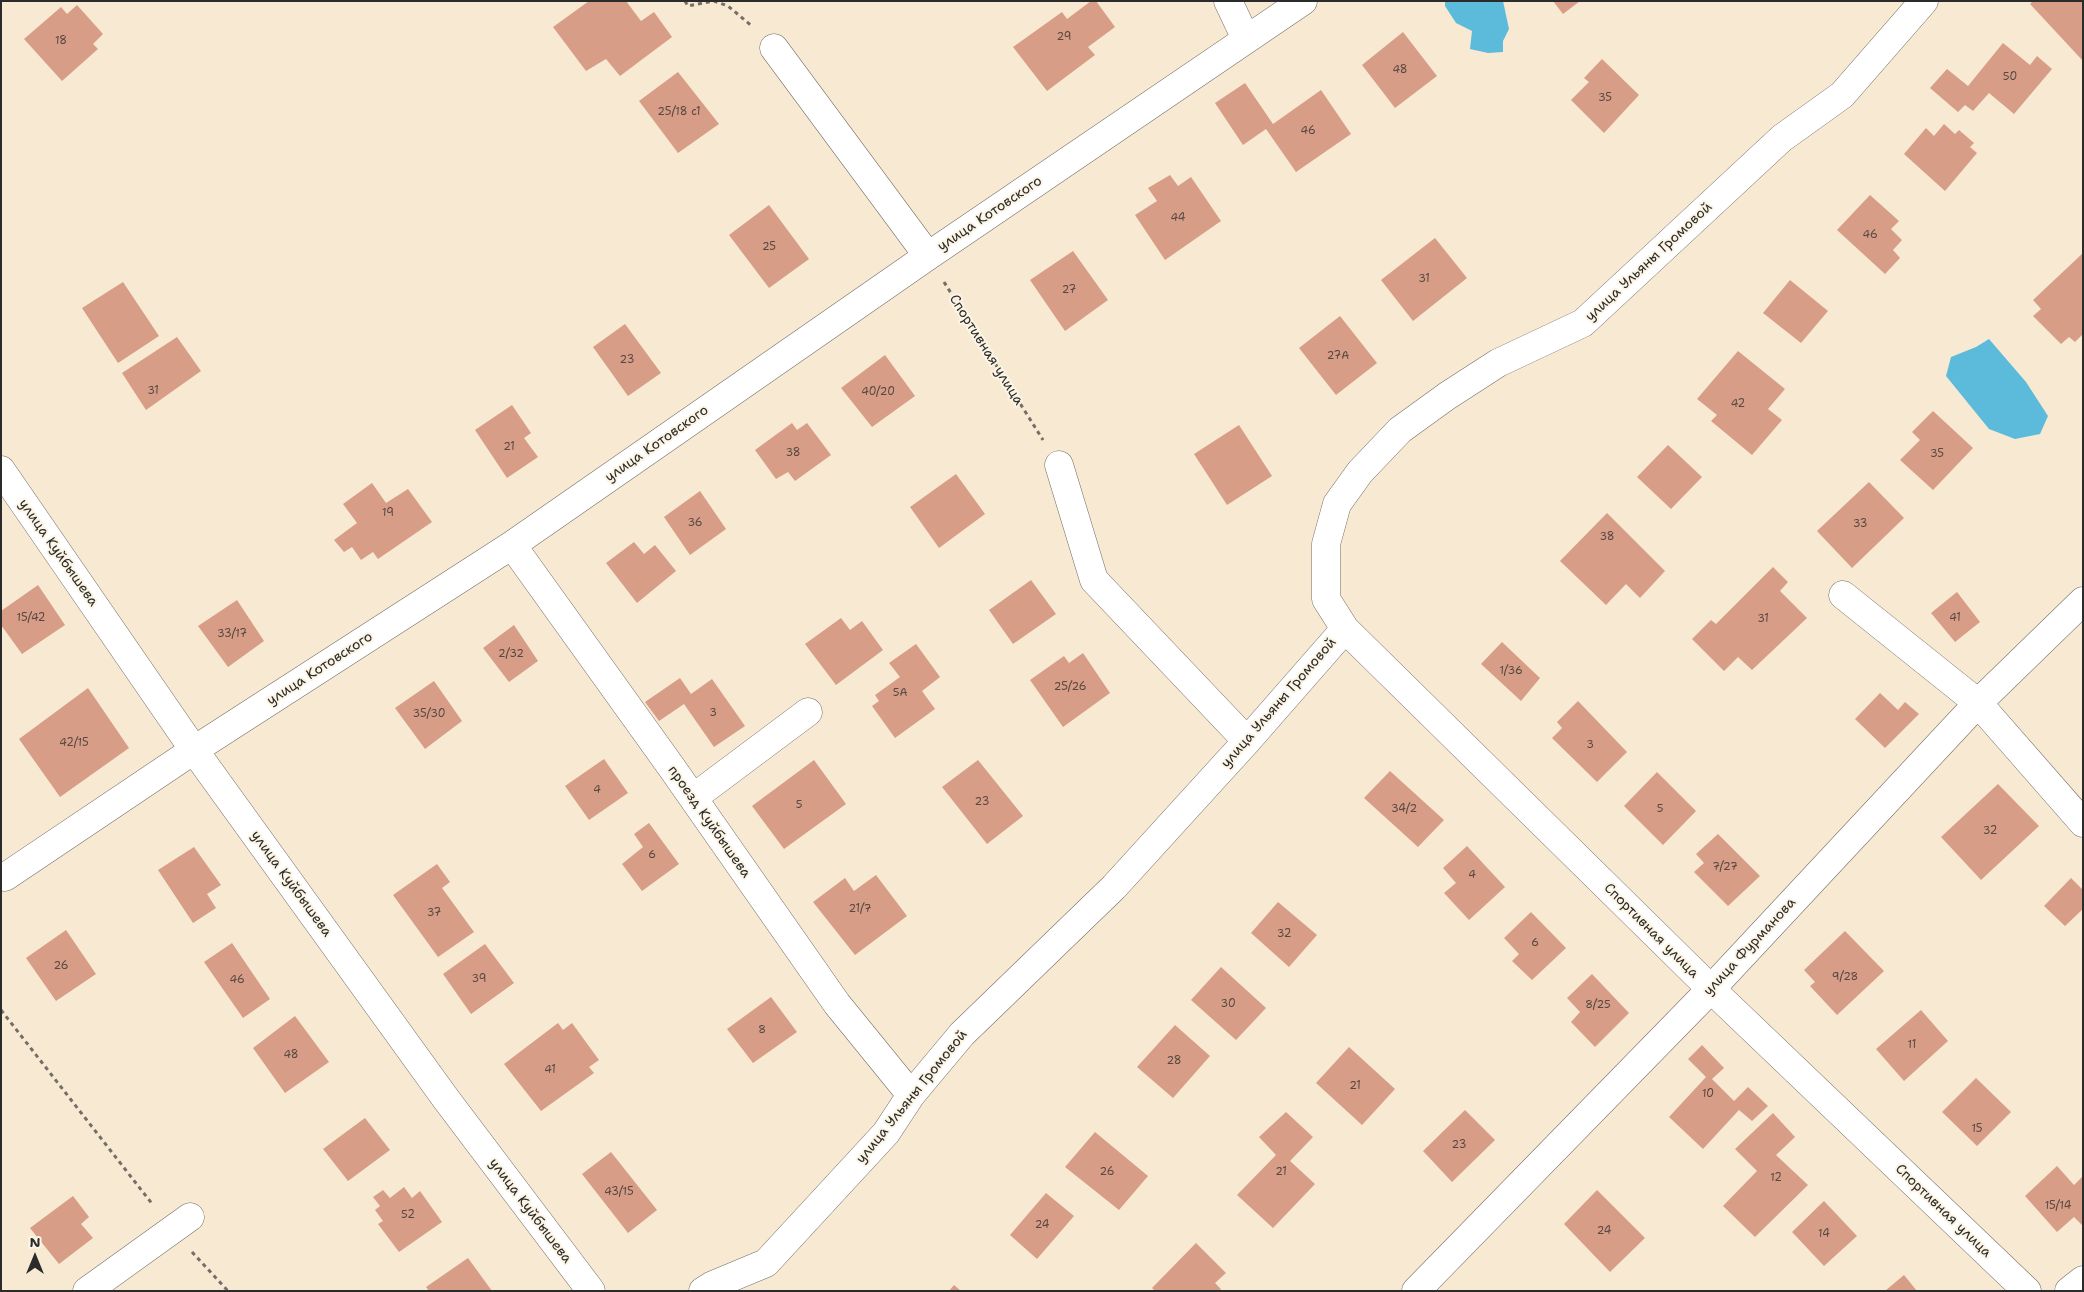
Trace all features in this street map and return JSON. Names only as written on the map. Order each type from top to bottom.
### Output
[{"type":"street","points":[[1228,1],[1246,39]]},
{"type":"street","name":"улица Котовского","points":[[5,877],[194,750],[512,545],[928,256],[1303,1]]},
{"type":"street","name":"улица Ульяны Громовой","points":[[703,1291],[766,1263],[886,1134],[911,1095],[962,1034],[1114,887],[1247,741],[1345,629],[1326,599],[1326,544],[1337,504],[1360,472],[1400,430],[1447,396],[1498,364],[1583,323],[1782,138],[1842,95],[1924,1]]},
{"type":"street","points":[[774,48],[928,256]]},
{"type":"street","points":[[1059,465],[1094,580],[1247,741]]},
{"type":"street","name":"улица Куйбышева","points":[[1,470],[194,750],[446,1100],[591,1291]]},
{"type":"street","name":"проезд Куйбышева","points":[[512,545],[693,798],[837,1004],[911,1095]]},
{"type":"street","points":[[1843,595],[1978,703],[2083,823]]},
{"type":"street","name":"улица Фурманова","points":[[1416,1291],[1711,989],[1978,703],[2083,601]]},
{"type":"street","name":"Спортивная улица","points":[[1345,629],[1711,989],[2027,1291]]},
{"type":"street","points":[[693,798],[808,712]]},
{"type":"street","points":[[88,1291],[181,1223]]},
{"type":"street","points":[[2069,1291],[2083,1280]]},
{"type":"path","points":[[685,1],[688,6],[714,1],[728,6],[749,23],[774,48]]},
{"type":"path","name":"Спортивная улица","points":[[928,256],[1059,465]]},
{"type":"path","points":[[1,1010],[181,1223],[228,1291]]},
{"type":"water","points":[[1445,1],[1503,1],[1509,29],[1503,41],[1503,52],[1488,53],[1470,49],[1472,31],[1456,23],[1445,6]]},
{"type":"water","points":[[1989,339],[2026,382],[2048,416],[2040,434],[2015,439],[1989,429],[1946,376],[1951,357],[1976,347]]},
{"type":"building","points":[[589,1],[626,1],[641,21],[654,12],[672,37],[620,76],[606,59],[586,71],[553,27]]},
{"type":"building","points":[[1091,1],[1096,1],[1115,27],[1088,47],[1095,55],[1047,91],[1013,47],[1062,12],[1067,19]]},
{"type":"building","points":[[1553,1],[1580,1],[1563,14]]},
{"type":"building","points":[[2033,1],[2083,1],[2083,61],[2030,4]]},
{"type":"building","points":[[77,5],[103,34],[93,44],[98,49],[62,81],[24,39],[61,7],[67,14]]},
{"type":"building","points":[[1403,32],[1437,76],[1395,108],[1362,65]]},
{"type":"building","points":[[2003,43],[2030,65],[2037,56],[2052,69],[2014,114],[1989,93],[1973,111],[1965,105],[1958,112],[1930,88],[1947,69],[1968,86]]},
{"type":"building","points":[[1602,59],[1639,95],[1604,133],[1571,100],[1589,82],[1584,78]]},
{"type":"building","points":[[678,72],[719,124],[678,153],[639,101]]},
{"type":"building","points":[[1245,83],[1273,124],[1321,90],[1351,134],[1296,172],[1266,129],[1243,145],[1215,103]]},
{"type":"building","points":[[1944,124],[1955,134],[1959,130],[1974,143],[1970,147],[1977,153],[1945,191],[1904,154],[1926,128],[1934,136]]},
{"type":"building","points":[[1170,175],[1178,186],[1191,177],[1221,221],[1165,260],[1135,215],[1157,201],[1148,188]]},
{"type":"building","points":[[1870,195],[1899,221],[1891,229],[1902,240],[1893,250],[1900,258],[1885,274],[1837,230]]},
{"type":"building","points":[[769,205],[809,259],[769,288],[729,235]]},
{"type":"building","points":[[1435,238],[1467,278],[1413,321],[1381,280]]},
{"type":"building","points":[[1073,251],[1108,300],[1065,331],[1030,280]]},
{"type":"building","points":[[2083,253],[2083,334],[2075,342],[2069,337],[2061,344],[2033,316],[2041,309],[2033,300]]},
{"type":"building","points":[[1790,280],[1828,311],[1801,343],[1763,313]]},
{"type":"building","points":[[123,282],[159,336],[118,363],[82,308]]},
{"type":"building","points":[[1340,316],[1377,363],[1336,395],[1299,348]]},
{"type":"building","points":[[625,324],[661,373],[628,396],[593,347]]},
{"type":"building","points":[[177,337],[201,371],[146,410],[122,373]]},
{"type":"building","points":[[1738,351],[1785,389],[1768,409],[1782,420],[1752,455],[1711,421],[1717,415],[1697,399]]},
{"type":"building","points":[[885,355],[915,396],[872,427],[841,388]]},
{"type":"building","points":[[512,405],[531,433],[524,438],[538,457],[507,478],[475,430]]},
{"type":"building","points":[[1933,411],[1973,448],[1933,490],[1900,460],[1920,440],[1912,432]]},
{"type":"building","points":[[792,423],[797,430],[807,423],[831,455],[795,481],[788,472],[776,479],[755,450]]},
{"type":"building","points":[[1239,425],[1272,476],[1227,505],[1194,454]]},
{"type":"building","points":[[1668,445],[1702,477],[1671,509],[1637,477]]},
{"type":"building","points":[[956,474],[985,514],[939,548],[910,507]]},
{"type":"building","points":[[1869,482],[1904,518],[1852,568],[1817,531]]},
{"type":"building","points":[[372,483],[386,503],[408,489],[432,522],[378,559],[373,552],[361,560],[352,547],[344,552],[334,540],[357,523],[343,504]]},
{"type":"building","points":[[700,491],[726,529],[690,555],[664,517]]},
{"type":"building","points":[[1607,513],[1665,571],[1640,598],[1626,584],[1606,605],[1560,561]]},
{"type":"building","points":[[634,542],[644,554],[655,545],[676,571],[637,603],[606,563]]},
{"type":"building","points":[[1773,567],[1788,582],[1780,591],[1807,618],[1752,670],[1738,657],[1724,671],[1692,639],[1711,620],[1716,624]]},
{"type":"building","points":[[1031,580],[1056,614],[1013,644],[989,610]]},
{"type":"building","points":[[38,585],[65,625],[22,654],[1,625],[1,611]]},
{"type":"building","points":[[1957,592],[1980,622],[1955,642],[1931,613]]},
{"type":"building","points":[[237,600],[264,641],[228,667],[198,626]]},
{"type":"building","points":[[841,618],[850,630],[862,621],[883,650],[836,685],[805,644]]},
{"type":"building","points":[[514,625],[538,661],[509,682],[483,648]]},
{"type":"building","points":[[1502,642],[1540,678],[1521,701],[1481,664]]},
{"type":"building","points":[[916,644],[940,677],[922,691],[935,709],[895,738],[872,706],[879,701],[875,695],[900,677],[889,663]]},
{"type":"building","points":[[1083,653],[1110,693],[1063,727],[1030,680],[1064,656],[1069,663]]},
{"type":"building","points":[[680,678],[691,694],[712,679],[745,726],[714,747],[684,704],[659,721],[645,702]]},
{"type":"building","points":[[434,681],[462,721],[425,749],[395,708]]},
{"type":"building","points":[[88,688],[129,748],[60,797],[19,739]]},
{"type":"building","points":[[1880,693],[1898,710],[1905,702],[1919,714],[1885,748],[1855,719]]},
{"type":"building","points":[[1578,701],[1627,752],[1597,782],[1552,738],[1562,728],[1557,722]]},
{"type":"building","points":[[604,759],[628,793],[589,820],[565,786]]},
{"type":"building","points":[[814,760],[846,804],[784,849],[752,806]]},
{"type":"building","points":[[978,760],[1023,816],[987,844],[942,787]]},
{"type":"building","points":[[1390,771],[1444,820],[1418,847],[1364,798]]},
{"type":"building","points":[[1657,772],[1696,811],[1663,845],[1624,806]]},
{"type":"building","points":[[1998,784],[2039,826],[1981,880],[1941,837]]},
{"type":"building","points":[[649,823],[679,864],[642,891],[622,864],[643,847],[634,834]]},
{"type":"building","points":[[1718,834],[1760,876],[1728,906],[1694,872],[1704,863],[1696,854]]},
{"type":"building","points":[[1467,846],[1505,887],[1469,920],[1444,893],[1456,883],[1443,868]]},
{"type":"building","points":[[194,847],[221,885],[207,894],[216,908],[193,923],[158,870]]},
{"type":"building","points":[[437,864],[450,882],[442,888],[474,932],[438,957],[393,895]]},
{"type":"building","points":[[876,875],[907,916],[855,955],[813,902],[845,878],[854,891]]},
{"type":"building","points":[[2071,878],[2083,890],[2083,909],[2065,926],[2044,906]]},
{"type":"building","points":[[1278,902],[1317,935],[1289,967],[1251,933]]},
{"type":"building","points":[[1531,912],[1566,948],[1532,980],[1512,961],[1519,954],[1504,938]]},
{"type":"building","points":[[66,930],[96,974],[56,1001],[26,958]]},
{"type":"building","points":[[1845,931],[1884,971],[1837,1015],[1810,986],[1815,982],[1804,970]]},
{"type":"building","points":[[232,943],[270,999],[243,1018],[204,962]]},
{"type":"building","points":[[485,944],[514,983],[471,1014],[443,974]]},
{"type":"building","points":[[1221,967],[1266,1008],[1236,1040],[1191,1000]]},
{"type":"building","points":[[1592,974],[1629,1013],[1595,1047],[1571,1022],[1580,1012],[1567,998]]},
{"type":"building","points":[[771,997],[797,1032],[753,1063],[727,1029]]},
{"type":"building","points":[[1921,1010],[1948,1041],[1904,1081],[1876,1049]]},
{"type":"building","points":[[295,1016],[329,1062],[285,1093],[253,1048]]},
{"type":"building","points":[[558,1023],[563,1030],[572,1023],[599,1060],[589,1067],[594,1073],[541,1111],[504,1064]]},
{"type":"building","points":[[1175,1025],[1210,1056],[1173,1098],[1137,1067]]},
{"type":"building","points":[[1702,1045],[1724,1068],[1712,1079],[1734,1101],[1748,1087],[1768,1106],[1752,1121],[1739,1110],[1703,1149],[1669,1117],[1706,1077],[1688,1059]]},
{"type":"building","points":[[1349,1047],[1395,1089],[1362,1125],[1316,1083]]},
{"type":"building","points":[[1976,1078],[2011,1112],[1977,1146],[1942,1112]]},
{"type":"building","points":[[1465,1110],[1495,1140],[1452,1182],[1423,1151]]},
{"type":"building","points":[[1286,1112],[1313,1137],[1290,1161],[1315,1184],[1273,1228],[1237,1195],[1276,1155],[1259,1137]]},
{"type":"building","points":[[1773,1113],[1795,1137],[1776,1155],[1808,1185],[1755,1237],[1723,1206],[1757,1171],[1735,1149]]},
{"type":"building","points":[[365,1118],[390,1150],[348,1181],[323,1149]]},
{"type":"building","points":[[1095,1132],[1148,1176],[1119,1210],[1065,1167]]},
{"type":"building","points":[[611,1152],[657,1210],[628,1233],[582,1174]]},
{"type":"building","points":[[2057,1166],[2074,1185],[2083,1176],[2083,1226],[2074,1217],[2057,1232],[2025,1196]]},
{"type":"building","points":[[404,1187],[412,1198],[420,1191],[442,1222],[399,1252],[378,1224],[383,1221],[375,1210],[380,1206],[373,1197],[383,1190],[390,1198]]},
{"type":"building","points":[[1597,1190],[1645,1238],[1610,1272],[1564,1224]]},
{"type":"building","points":[[1046,1193],[1074,1216],[1037,1259],[1010,1235]]},
{"type":"building","points":[[73,1196],[89,1217],[81,1224],[93,1238],[59,1264],[30,1228]]},
{"type":"building","points":[[1824,1201],[1857,1236],[1824,1266],[1792,1232]]},
{"type":"building","points":[[1196,1243],[1226,1273],[1215,1283],[1221,1289],[1219,1291],[1155,1291],[1152,1288]]},
{"type":"building","points":[[468,1258],[492,1291],[429,1291],[426,1287]]},
{"type":"building","points":[[1904,1275],[1917,1291],[1885,1291]]},
{"type":"building","points":[[954,1285],[961,1291],[949,1291]]}]
